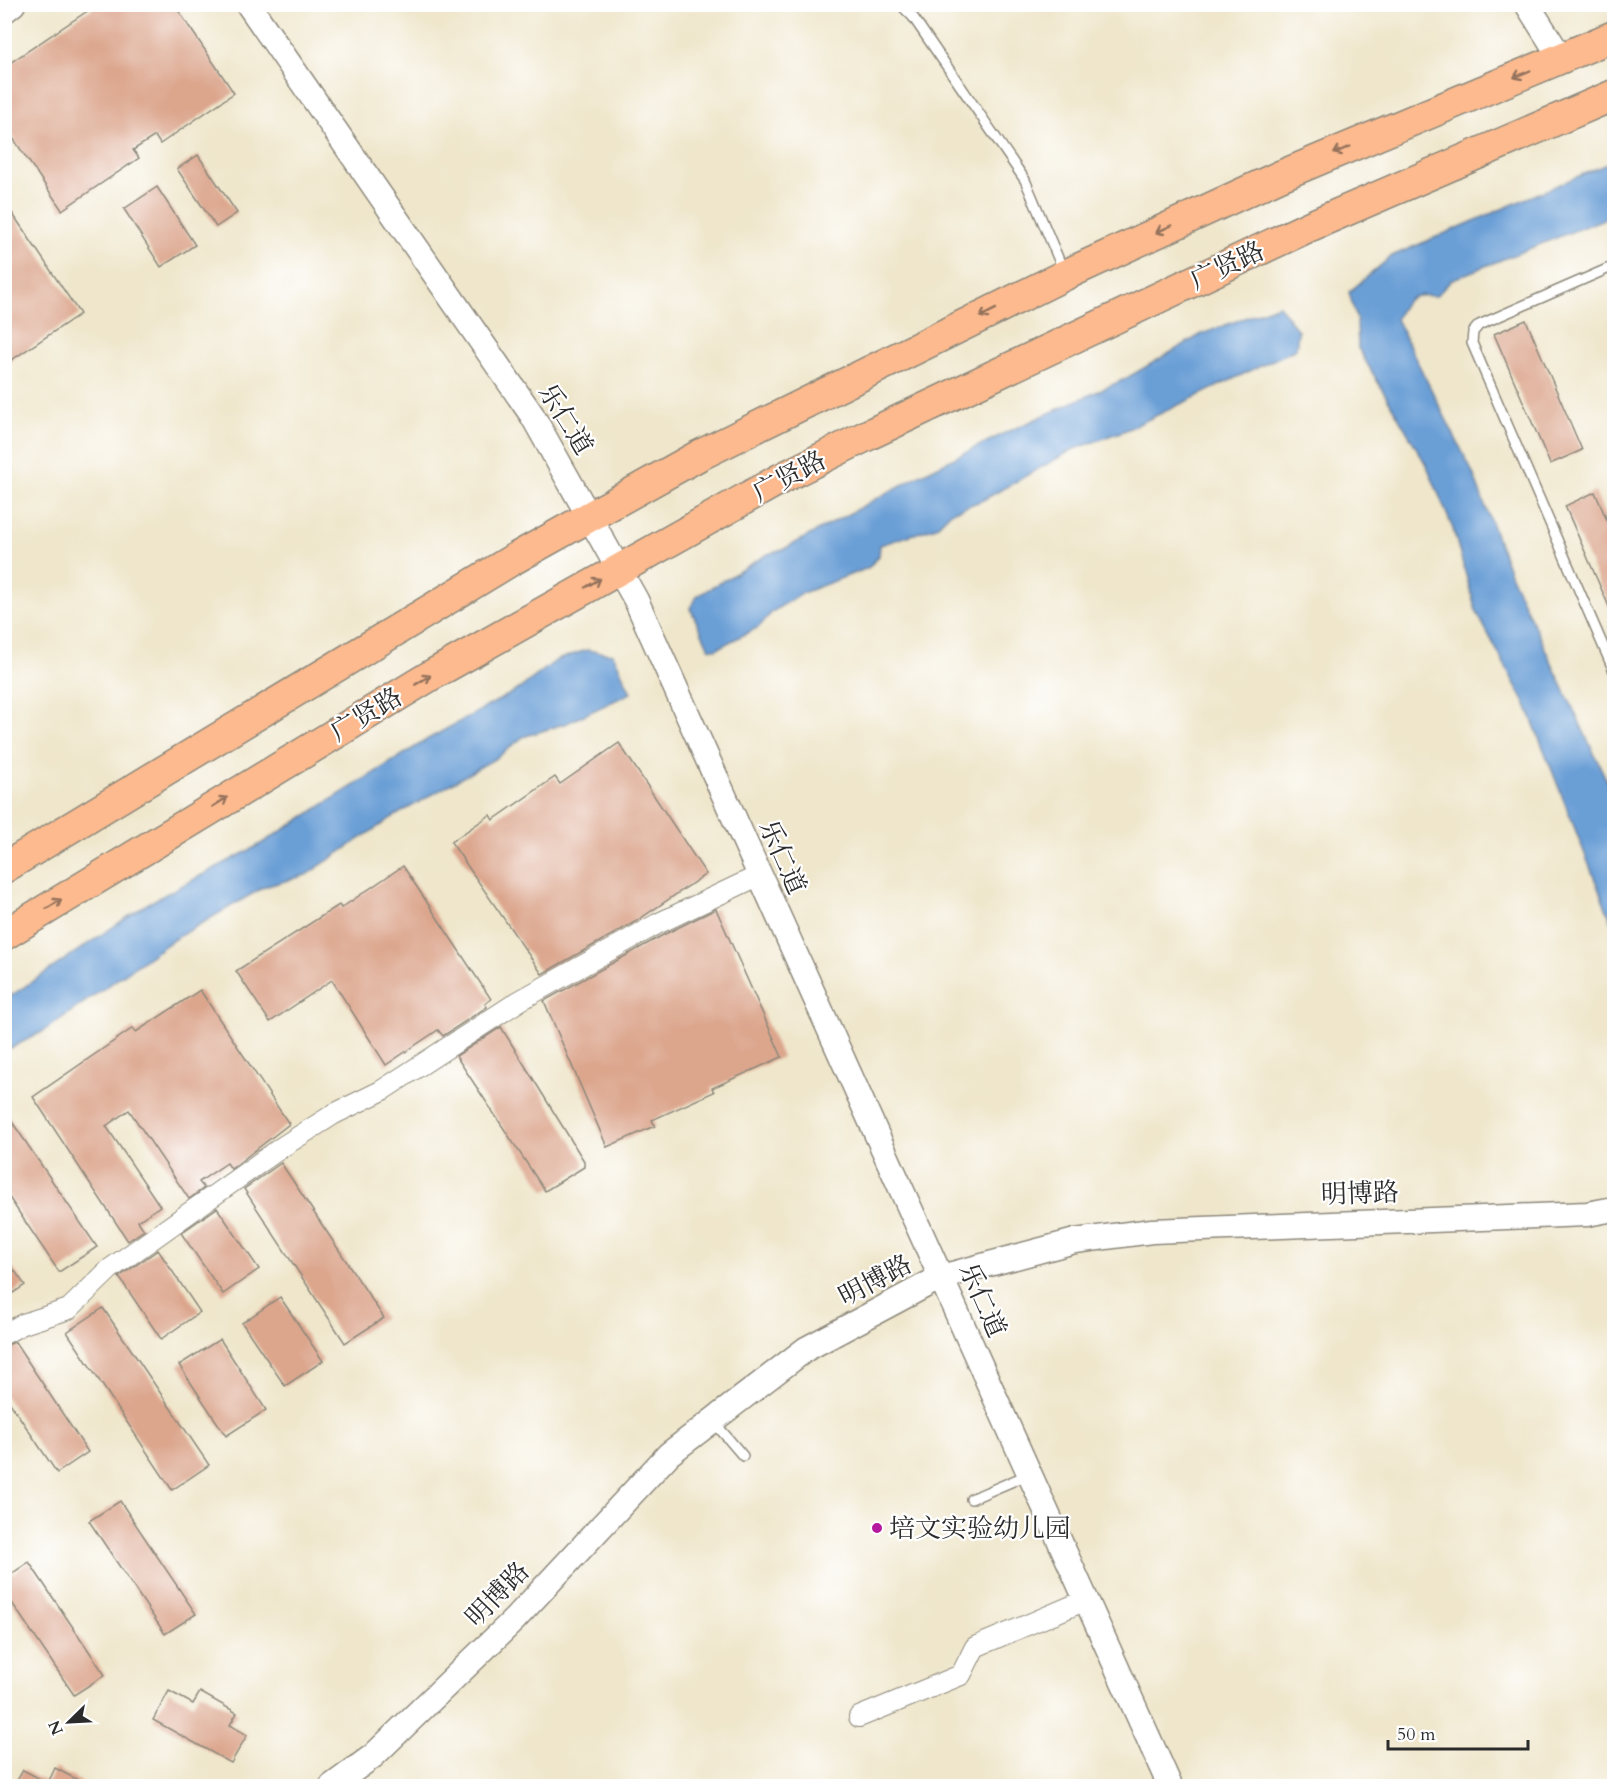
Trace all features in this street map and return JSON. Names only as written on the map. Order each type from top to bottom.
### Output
[{"type":"main road","points":[[4,868],[590,515],[698,456],[1065,275],[1280,176],[1614,36]]},
{"type":"main road","name":"广贤路","points":[[4,935],[286,761],[620,568],[780,479],[901,419],[1308,226],[1614,95]]},
{"type":"street","points":[[4,11],[14,4]]},
{"type":"street","name":"乐仁道","points":[[248,4],[532,415],[620,568],[1170,1786]]},
{"type":"street","points":[[1527,4],[1561,58]]},
{"type":"street","points":[[4,1334],[23,1323],[69,1310],[110,1269],[282,1147],[334,1114],[381,1091],[519,1000],[657,924],[760,875]]},
{"type":"street","name":"明博路","points":[[332,1786],[373,1756],[514,1620],[669,1454],[806,1349],[941,1277],[1075,1240],[1152,1231],[1587,1214],[1614,1209]]},
{"type":"street","points":[[860,1717],[961,1675],[975,1647],[1086,1600]]},
{"type":"lane","points":[[900,4],[913,16],[1025,180],[1065,275]]},
{"type":"lane","points":[[1614,266],[1479,324],[1473,332],[1472,343],[1614,671]]},
{"type":"lane","points":[[712,1421],[743,1456]]},
{"type":"lane","points":[[971,1499],[1030,1474]]},
{"type":"water","points":[[1614,161],[1614,215],[1453,279],[1436,296],[1415,296],[1403,305],[1396,319],[1473,473],[1511,576],[1614,796],[1614,928],[1527,707],[1476,611],[1453,529],[1427,466],[1358,348],[1357,321],[1349,292],[1392,256]]},
{"type":"water","points":[[1279,305],[1298,331],[1296,349],[1126,430],[1072,450],[983,500],[951,512],[936,527],[880,545],[879,556],[868,568],[800,594],[772,612],[759,627],[716,649],[709,648],[690,608],[697,596],[768,554],[784,549],[918,476],[1007,432],[1125,379],[1202,334]]},
{"type":"water","points":[[586,650],[613,654],[631,693],[567,723],[523,737],[498,757],[393,817],[306,875],[264,887],[173,940],[42,1032],[5,1051],[5,1000],[147,904],[259,845],[428,739],[519,689],[557,660]]},
{"type":"building","points":[[98,4],[174,4],[234,93],[160,144],[155,136],[133,150],[139,158],[62,210],[4,125],[4,67]]},
{"type":"building","points":[[198,155],[237,213],[216,227],[177,169]]},
{"type":"building","points":[[157,187],[195,245],[161,267],[124,209]]},
{"type":"building","points":[[4,201],[80,314],[4,365]]},
{"type":"building","points":[[1526,320],[1582,450],[1550,464],[1494,334]]},
{"type":"building","points":[[1595,492],[1614,537],[1614,618],[1565,506]]},
{"type":"building","points":[[619,743],[706,874],[635,922],[542,974],[451,842],[490,815],[493,820],[555,777],[560,784]]},
{"type":"building","points":[[403,866],[491,999],[485,1004],[487,1007],[443,1036],[438,1030],[386,1065],[332,980],[270,1022],[236,971],[339,905],[341,908]]},
{"type":"building","points":[[716,909],[782,1057],[712,1088],[714,1092],[652,1120],[655,1126],[607,1147],[544,1001],[663,935]]},
{"type":"building","points":[[200,990],[289,1124],[231,1169],[227,1163],[199,1182],[204,1188],[189,1199],[129,1110],[106,1126],[160,1206],[138,1221],[144,1230],[128,1241],[33,1097],[133,1028],[136,1032]]},
{"type":"building","points":[[501,1027],[584,1161],[584,1167],[545,1191],[456,1056]]},
{"type":"building","points":[[4,1110],[97,1247],[59,1272],[4,1190]]},
{"type":"building","points":[[281,1163],[384,1318],[345,1343],[244,1189]]},
{"type":"building","points":[[217,1208],[259,1269],[223,1294],[181,1233]]},
{"type":"building","points":[[158,1250],[200,1312],[161,1339],[119,1277]]},
{"type":"building","points":[[4,1256],[25,1285],[4,1299]]},
{"type":"building","points":[[280,1297],[323,1361],[285,1386],[242,1323]]},
{"type":"building","points":[[103,1308],[209,1465],[172,1490],[67,1332]]},
{"type":"building","points":[[220,1339],[266,1410],[226,1436],[179,1365]]},
{"type":"building","points":[[15,1342],[88,1452],[57,1473],[4,1394],[4,1346]]},
{"type":"building","points":[[120,1501],[196,1614],[165,1634],[89,1521]]},
{"type":"building","points":[[29,1562],[105,1675],[74,1695],[4,1591],[4,1579]]},
{"type":"building","points":[[169,1691],[193,1704],[200,1692],[237,1713],[230,1725],[247,1735],[231,1763],[153,1720]]},
{"type":"building","points":[[55,1768],[89,1786],[14,1786],[23,1770],[48,1783]]},
{"type":"place","name":"培文实验幼儿园","points":[[877,1528]]}]
